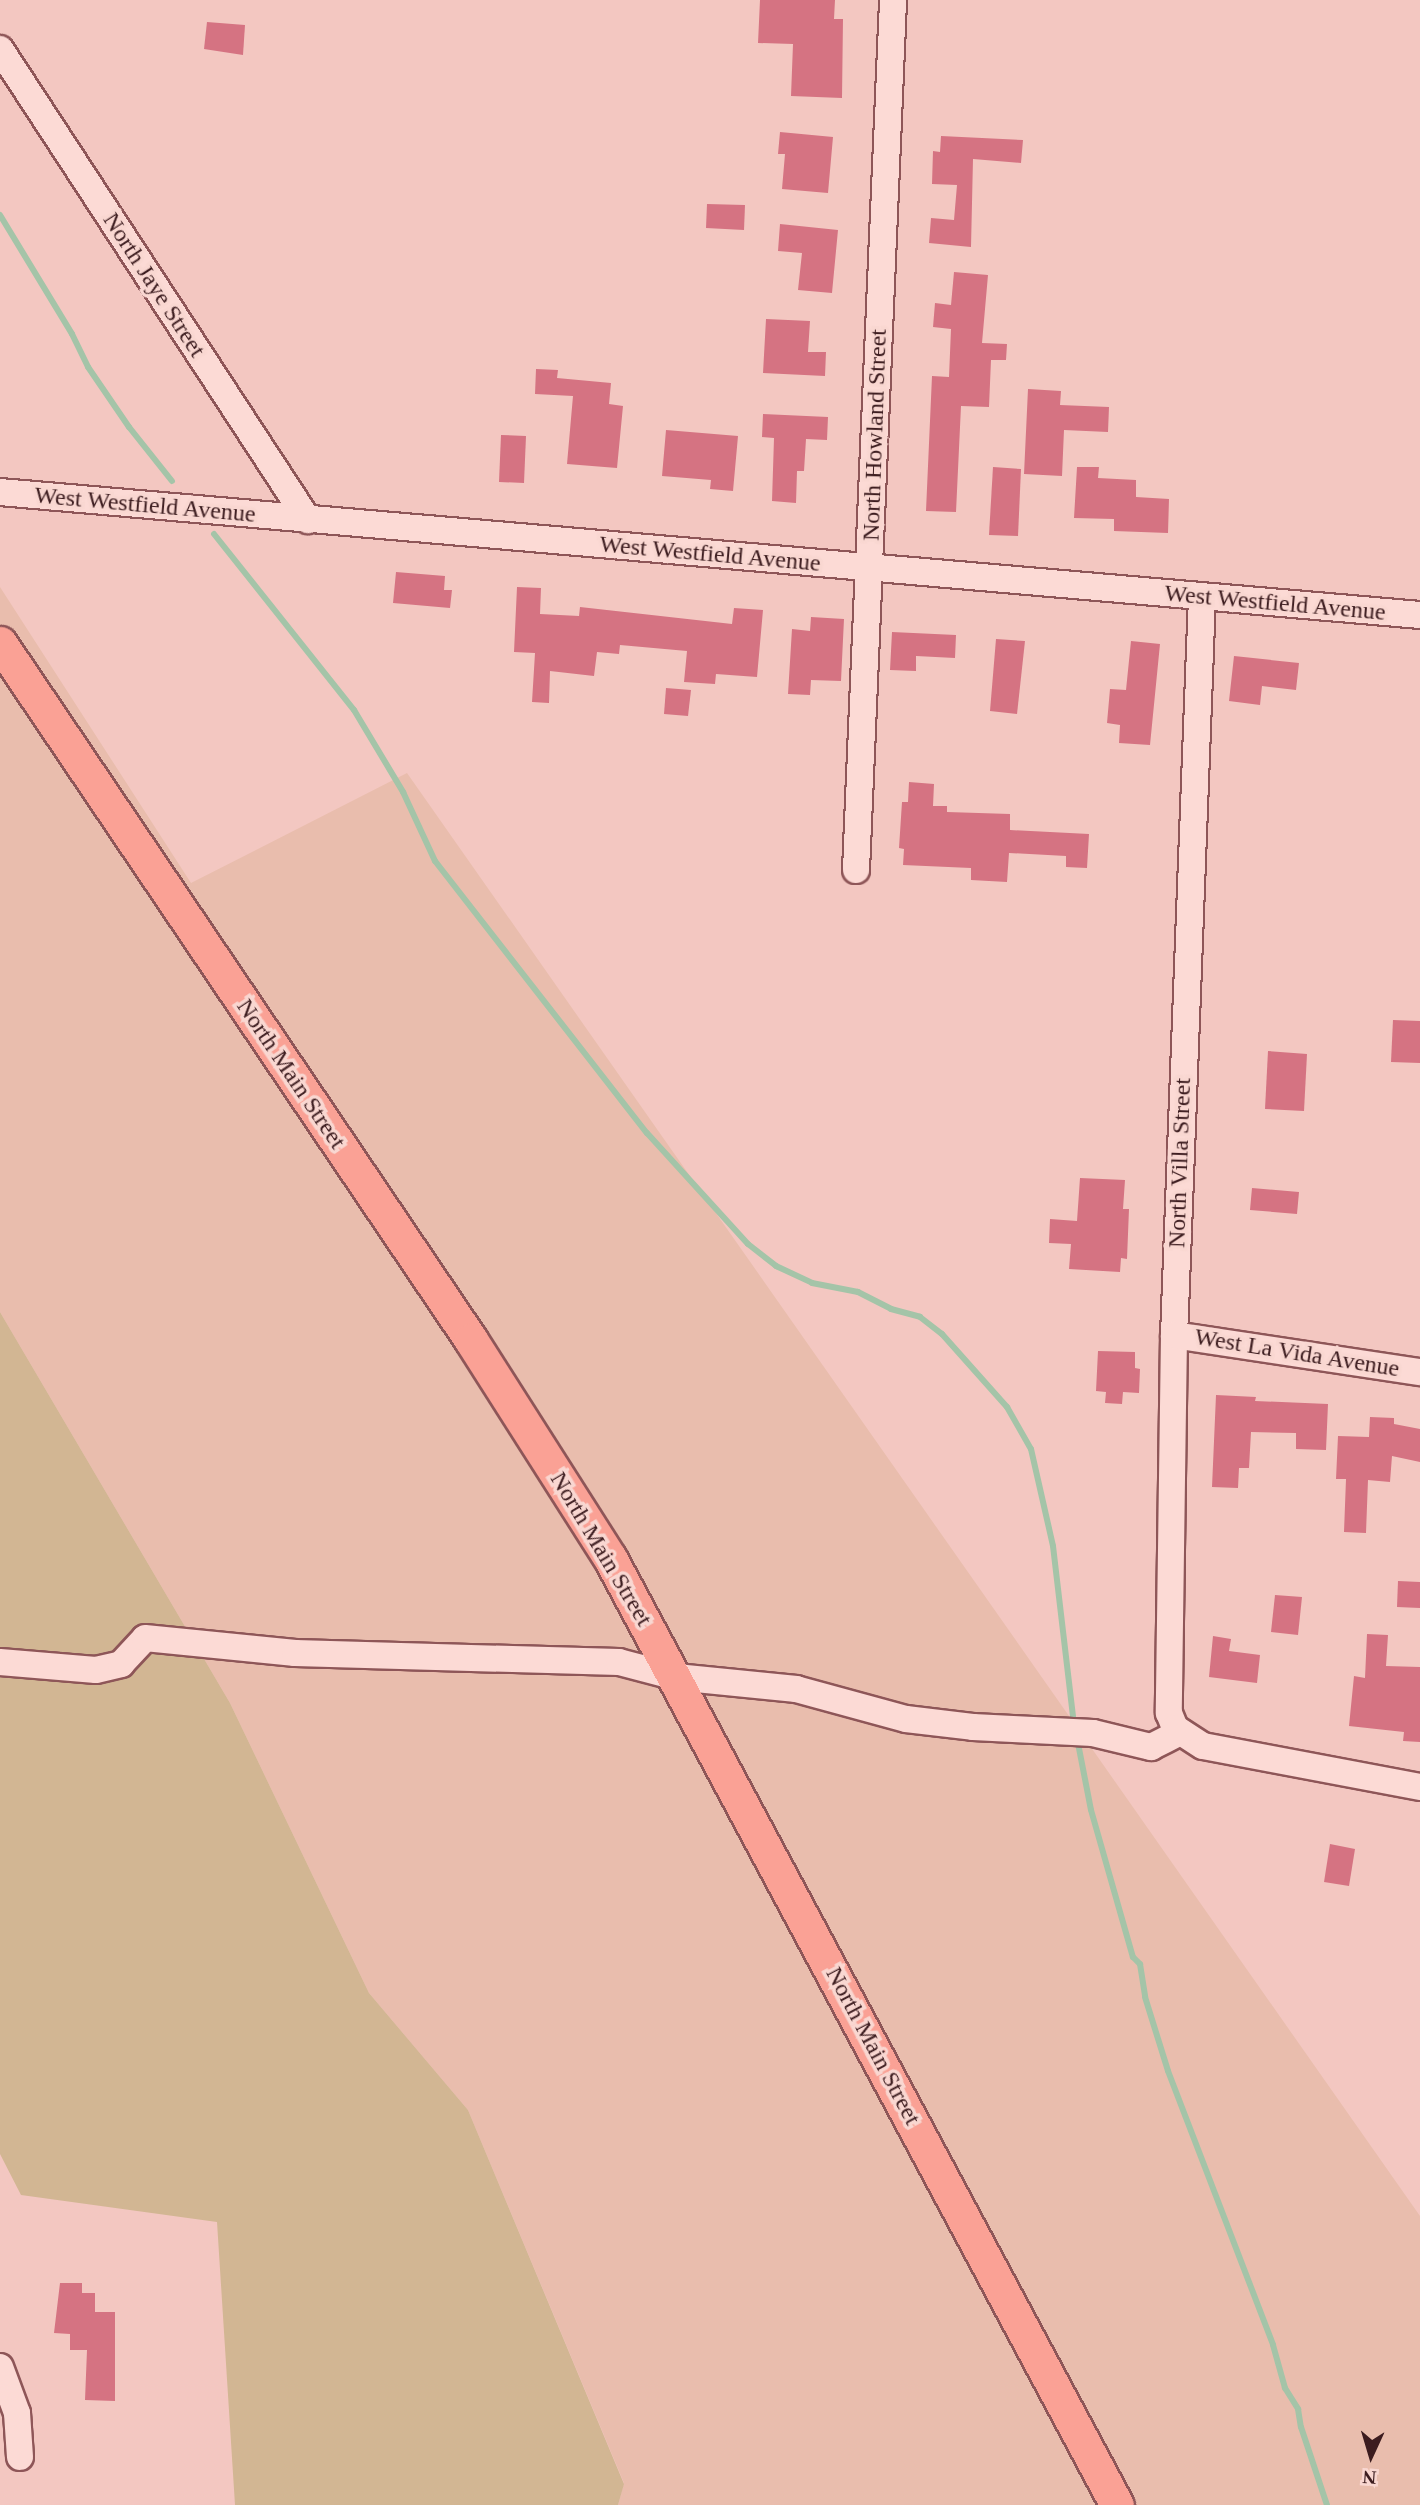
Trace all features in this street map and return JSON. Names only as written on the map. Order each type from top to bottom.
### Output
[{"type":"main road","name":"North Main Street","points":[[0,643],[471,1340],[610,1558],[1117,2505]]},
{"type":"street","name":"North Howland Street","points":[[856,870],[893,0]]},
{"type":"street","name":"North Jaye Street","points":[[0,49],[308,520]]},
{"type":"street","name":"West Westfield Avenue","points":[[0,492],[1420,615]]},
{"type":"street","name":"North Villa Street","points":[[1177,1730],[1169,1713],[1168,1695],[1174,1335],[1202,597]]},
{"type":"street","name":"West La Vida Avenue","points":[[1174,1335],[1420,1372]]},
{"type":"street","points":[[0,1662],[96,1670],[121,1664],[145,1638],[295,1653],[619,1662],[676,1677],[796,1689],[906,1719],[973,1727],[1093,1732],[1151,1747],[1177,1730],[1203,1746],[1420,1787]]},
{"type":"street","points":[[0,2367],[17,2413],[20,2457]]},
{"type":"shaded area","points":[[0,587],[191,883],[407,773],[1420,2216],[1420,2505],[1127,2505],[701,1746],[1096,2505],[618,2505],[624,2483],[468,2110],[369,1993],[230,1703],[0,1312]]},
{"type":"shaded area","points":[[0,1312],[230,1703],[369,1993],[468,2110],[624,2484],[618,2505],[235,2505],[217,2222],[21,2195],[0,2154]]},
{"type":"building","points":[[760,0],[835,0],[834,19],[843,19],[842,98],[791,96],[793,44],[758,43]]},
{"type":"building","points":[[207,22],[245,25],[243,55],[204,49]]},
{"type":"building","points":[[780,132],[833,137],[828,193],[782,189],[785,154],[778,154]]},
{"type":"building","points":[[941,136],[1023,140],[1021,163],[973,159],[971,247],[929,243],[931,218],[954,220],[957,185],[932,184],[933,151],[940,152]]},
{"type":"building","points":[[707,204],[745,205],[744,230],[706,228]]},
{"type":"building","points":[[780,224],[838,230],[832,293],[798,290],[802,253],[778,251]]},
{"type":"building","points":[[954,272],[988,275],[982,343],[1007,344],[1006,360],[991,360],[989,407],[961,406],[956,512],[926,511],[932,376],[949,377],[951,329],[933,327],[935,303],[951,305]]},
{"type":"building","points":[[766,319],[810,321],[808,352],[826,352],[825,376],[763,373]]},
{"type":"building","points":[[536,369],[558,370],[557,378],[611,383],[609,404],[623,406],[617,468],[567,464],[573,396],[535,394]]},
{"type":"building","points":[[1028,389],[1061,391],[1060,405],[1109,407],[1108,432],[1064,430],[1062,476],[1024,474]]},
{"type":"building","points":[[763,414],[828,417],[827,440],[806,439],[804,471],[797,471],[796,503],[772,501],[774,438],[762,437]]},
{"type":"building","points":[[666,430],[738,436],[733,491],[710,489],[711,480],[662,476]]},
{"type":"building","points":[[501,435],[526,436],[524,483],[499,482]]},
{"type":"building","points":[[993,467],[1021,469],[1018,536],[989,535]]},
{"type":"building","points":[[1077,467],[1099,467],[1098,478],[1136,480],[1136,497],[1169,499],[1168,533],[1114,531],[1114,519],[1074,518]]},
{"type":"building","points":[[396,572],[445,576],[444,590],[452,590],[450,608],[393,603]]},
{"type":"building","points":[[517,587],[541,588],[540,614],[579,616],[580,607],[732,624],[734,608],[763,610],[757,677],[716,674],[715,684],[684,682],[687,651],[620,645],[619,654],[597,652],[594,676],[550,671],[549,703],[532,702],[535,653],[514,652]]},
{"type":"building","points":[[811,617],[844,619],[841,681],[811,680],[810,695],[788,694],[792,629],[810,631]]},
{"type":"building","points":[[892,632],[956,635],[955,658],[916,656],[916,671],[890,670]]},
{"type":"building","points":[[996,639],[1025,641],[1017,714],[990,711]]},
{"type":"building","points":[[1131,641],[1160,644],[1150,745],[1119,743],[1120,725],[1107,723],[1110,689],[1126,690]]},
{"type":"building","points":[[1234,656],[1299,663],[1296,690],[1262,686],[1260,705],[1229,701]]},
{"type":"building","points":[[666,688],[691,690],[688,716],[664,714]]},
{"type":"building","points":[[909,782],[934,784],[933,806],[947,806],[947,812],[1010,814],[1010,830],[1089,834],[1087,868],[1066,867],[1066,856],[1009,853],[1007,882],[971,880],[971,868],[903,865],[904,849],[899,848],[902,802],[908,802]]},
{"type":"building","points":[[1393,1020],[1420,1021],[1420,1063],[1391,1062]]},
{"type":"building","points":[[1268,1051],[1307,1054],[1304,1111],[1265,1109]]},
{"type":"building","points":[[1080,1178],[1125,1180],[1123,1209],[1129,1209],[1127,1259],[1121,1258],[1120,1272],[1069,1269],[1071,1244],[1049,1243],[1050,1219],[1077,1221]]},
{"type":"building","points":[[1252,1188],[1299,1192],[1297,1214],[1250,1210]]},
{"type":"building","points":[[1098,1351],[1135,1352],[1135,1368],[1140,1369],[1139,1393],[1123,1392],[1122,1404],[1105,1403],[1106,1392],[1096,1391]]},
{"type":"building","points":[[1216,1395],[1256,1397],[1255,1401],[1328,1404],[1326,1450],[1296,1449],[1296,1433],[1251,1432],[1249,1468],[1239,1468],[1238,1488],[1212,1487]]},
{"type":"building","points":[[1370,1417],[1394,1418],[1394,1424],[1420,1429],[1420,1462],[1392,1456],[1390,1482],[1368,1480],[1366,1533],[1344,1532],[1346,1479],[1336,1479],[1338,1436],[1369,1437]]},
{"type":"building","points":[[1398,1581],[1420,1582],[1420,1608],[1397,1607]]},
{"type":"building","points":[[1275,1595],[1302,1597],[1298,1635],[1271,1632]]},
{"type":"building","points":[[1367,1634],[1388,1635],[1386,1666],[1420,1667],[1420,1742],[1403,1741],[1404,1732],[1349,1726],[1354,1676],[1365,1678]]},
{"type":"building","points":[[1213,1636],[1231,1639],[1229,1651],[1260,1655],[1257,1683],[1209,1677]]},
{"type":"building","points":[[1330,1844],[1355,1849],[1349,1886],[1324,1882]]},
{"type":"building","points":[[60,2283],[82,2283],[82,2293],[95,2293],[95,2312],[115,2312],[115,2401],[85,2400],[87,2350],[70,2350],[70,2334],[54,2333]]},
{"type":"waterway","points":[[0,215],[72,334],[88,367],[129,427],[172,481]]},
{"type":"waterway","points":[[214,534],[354,710],[403,792],[435,861],[647,1133],[748,1244],[776,1266],[812,1283],[858,1292],[891,1309],[920,1317],[942,1334],[1007,1407],[1031,1449],[1053,1546],[1074,1724]]},
{"type":"waterway","points":[[1077,1738],[1091,1810],[1133,1957],[1140,1964],[1145,1997],[1168,2071],[1273,2345],[1285,2388],[1298,2409],[1301,2427],[1327,2505]]}]
